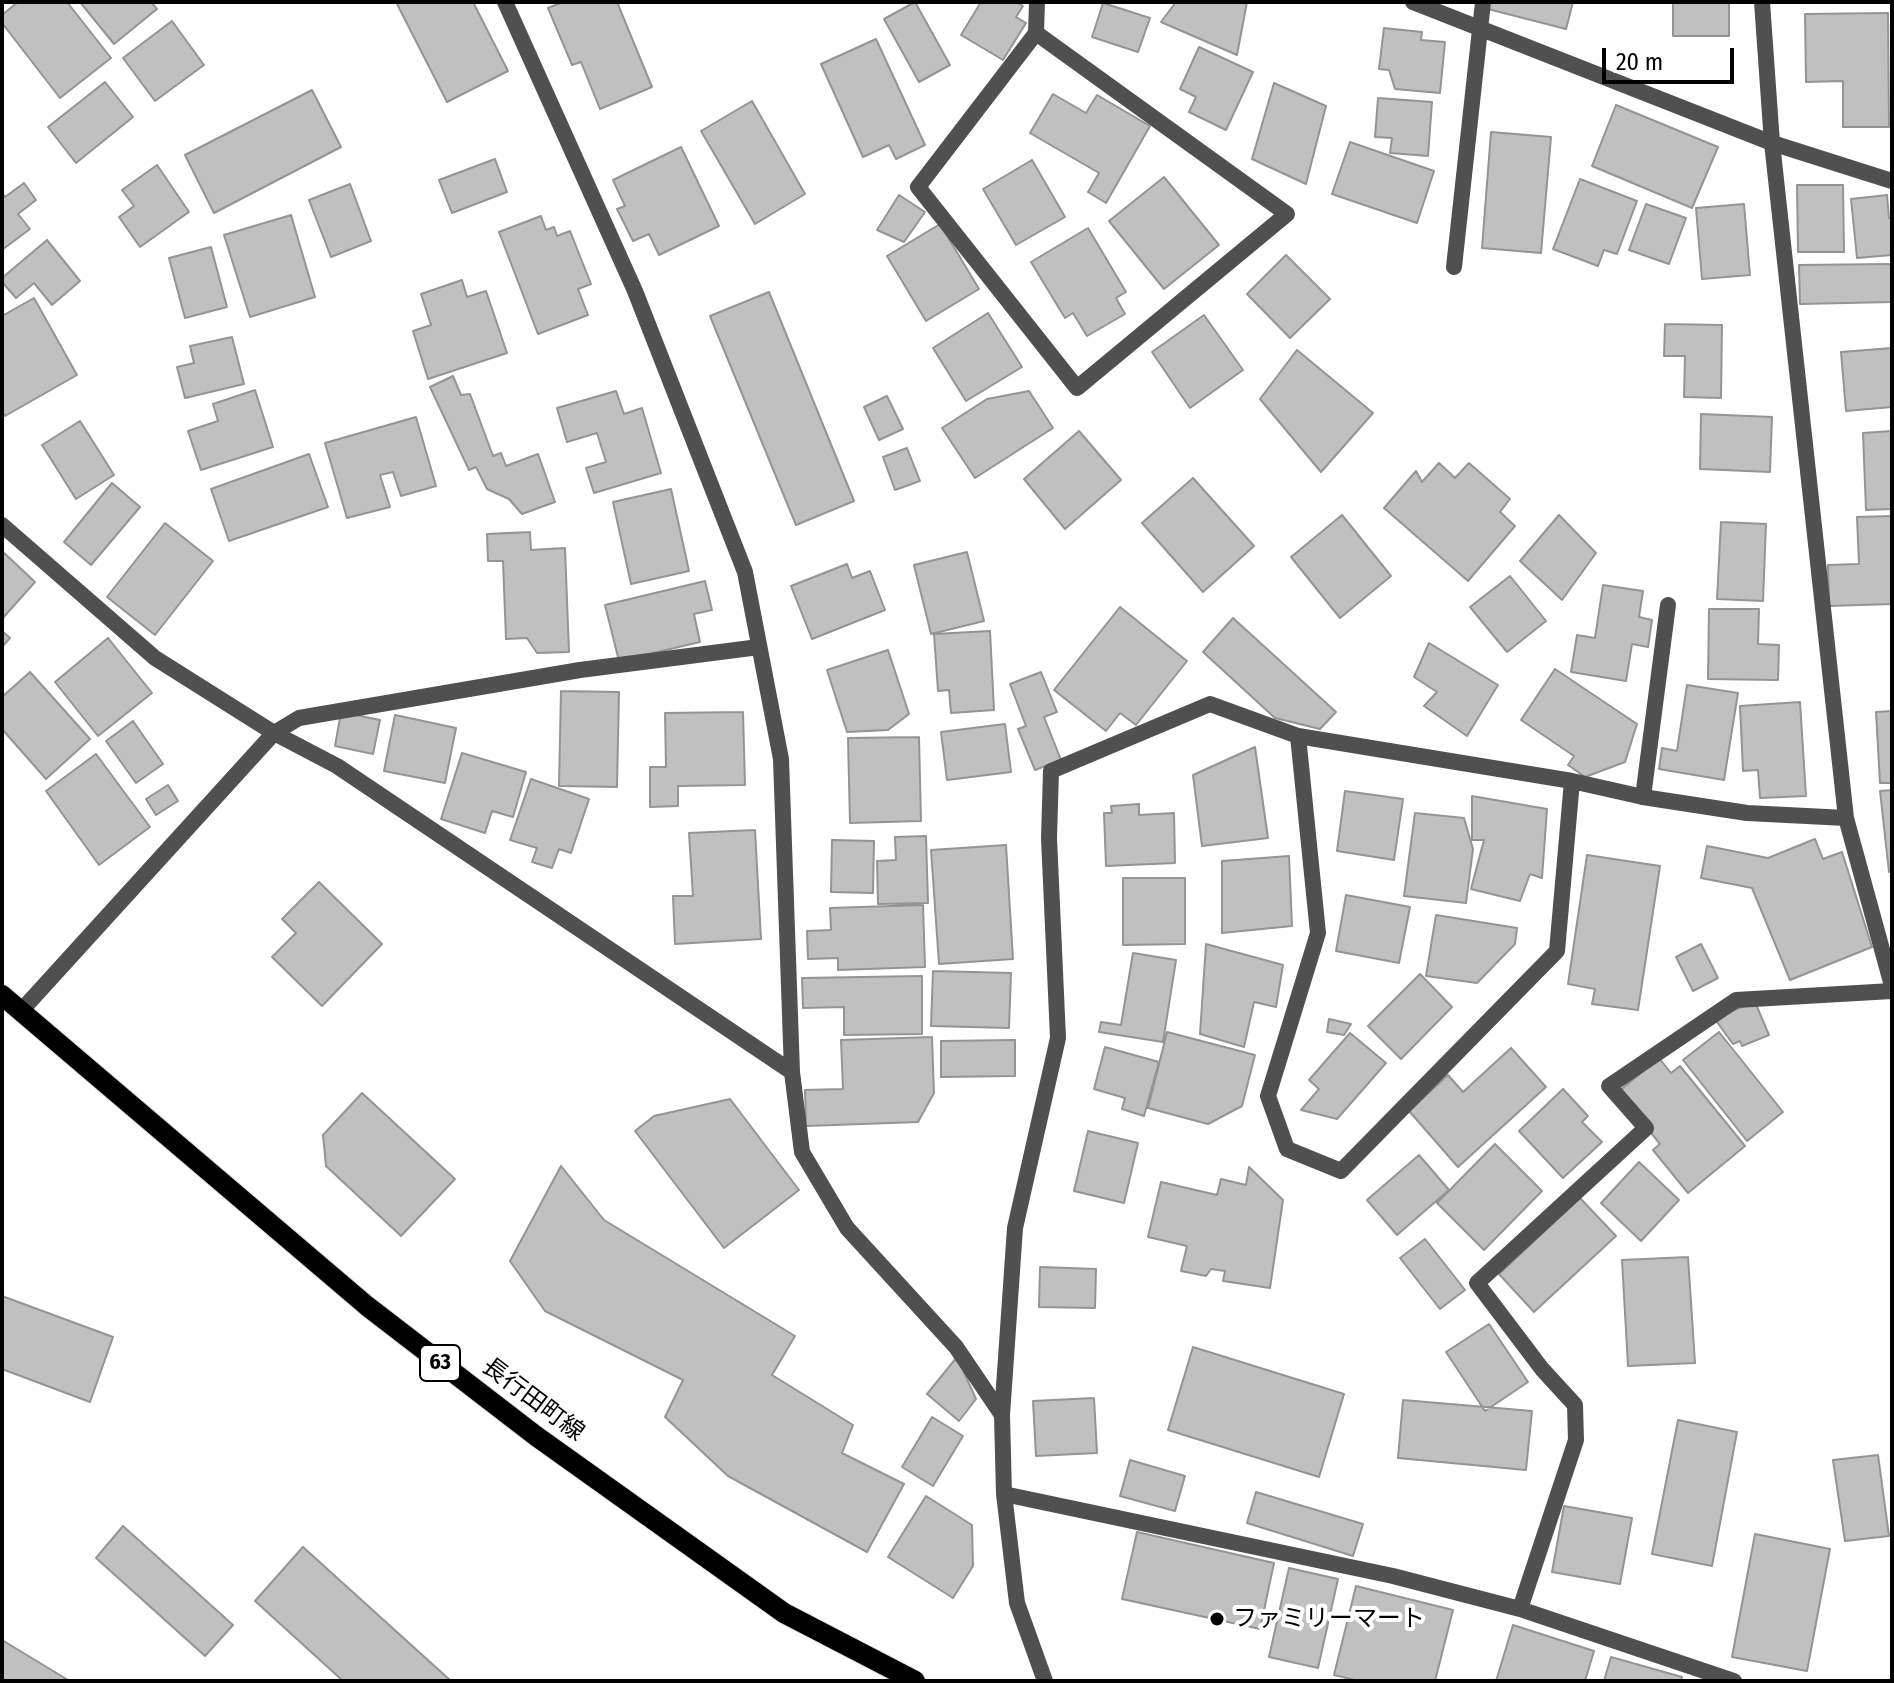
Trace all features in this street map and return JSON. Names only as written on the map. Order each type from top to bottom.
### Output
[{"type":"main road","name":"長行田町線","points":[[2,995],[367,1306],[536,1436],[784,1613],[915,1681]]},
{"type":"street","points":[[506,2],[635,291],[745,572],[781,759],[792,1072],[802,1152],[847,1228],[956,1347],[1002,1415]]},
{"type":"street","points":[[1036,33],[1287,214],[1077,388],[918,187],[1036,33],[1037,2]]},
{"type":"street","points":[[1413,2],[1772,143],[1892,181]]},
{"type":"street","points":[[1454,267],[1483,2]]},
{"type":"street","points":[[1520,1609],[1576,1440],[1575,1405],[1542,1369],[1477,1283],[1646,1128],[1609,1086],[1736,1000],[1892,988],[1846,818],[1772,143],[1762,2]]},
{"type":"street","points":[[2,525],[155,658],[274,733],[337,766],[792,1072]]},
{"type":"street","points":[[1643,797],[1668,605]]},
{"type":"street","points":[[21,1011],[274,733],[299,718],[580,670],[759,647]]},
{"type":"street","points":[[1045,1681],[1017,1603],[1004,1494],[1002,1415],[1015,1228],[1058,1038],[1049,838],[1051,771],[1210,704],[1298,736],[1747,813],[1846,818]]},
{"type":"street","points":[[1298,736],[1318,933],[1268,1096],[1287,1149],[1341,1171],[1557,951],[1572,781]]},
{"type":"street","points":[[1004,1494],[1393,1576],[1520,1609],[1734,1681]]},
{"type":"building","points":[[18,2],[67,2],[111,58],[60,98],[2,23],[2,15]]},
{"type":"building","points":[[80,2],[151,2],[157,9],[114,44]]},
{"type":"building","points":[[396,2],[473,2],[508,71],[447,102]]},
{"type":"building","points":[[563,2],[617,2],[652,87],[600,109],[581,62],[572,65],[548,8]]},
{"type":"building","points":[[915,2],[950,65],[919,82],[884,19]]},
{"type":"building","points":[[981,2],[1016,2],[1023,6],[1016,17],[1026,23],[1003,60],[961,35]]},
{"type":"building","points":[[1176,2],[1247,2],[1237,55],[1161,22]]},
{"type":"building","points":[[1490,2],[1573,2],[1566,29],[1488,9]]},
{"type":"building","points":[[1673,2],[1729,2],[1729,36],[1673,36]]},
{"type":"building","points":[[1103,3],[1150,18],[1138,52],[1092,37]]},
{"type":"building","points":[[1888,13],[1889,127],[1843,127],[1843,81],[1806,82],[1805,14]]},
{"type":"building","points":[[172,21],[204,65],[155,101],[123,58]]},
{"type":"building","points":[[1384,28],[1422,32],[1421,40],[1445,42],[1440,93],[1395,89],[1389,70],[1379,69]]},
{"type":"building","points":[[876,39],[925,145],[896,159],[889,145],[863,157],[821,64]]},
{"type":"building","points":[[1199,47],[1253,72],[1226,130],[1189,112],[1196,97],[1180,89]]},
{"type":"building","points":[[105,82],[133,117],[76,163],[48,127]]},
{"type":"building","points":[[1274,83],[1326,106],[1306,184],[1252,159]]},
{"type":"building","points":[[312,90],[341,147],[214,213],[185,155]]},
{"type":"building","points":[[1053,94],[1086,113],[1097,95],[1150,126],[1106,203],[1088,192],[1099,173],[1030,133]]},
{"type":"building","points":[[1378,98],[1432,102],[1428,156],[1390,153],[1392,138],[1375,137]]},
{"type":"building","points":[[752,101],[805,194],[755,224],[701,131]]},
{"type":"building","points":[[1616,105],[1718,147],[1692,208],[1592,166]]},
{"type":"building","points":[[1491,132],[1551,137],[1541,253],[1482,248]]},
{"type":"building","points":[[1350,142],[1434,171],[1417,223],[1332,194]]},
{"type":"building","points":[[681,147],[719,226],[659,255],[649,234],[633,241],[617,209],[625,206],[613,180]]},
{"type":"building","points":[[495,159],[507,192],[452,213],[439,180]]},
{"type":"building","points":[[1032,160],[1065,217],[1016,245],[983,189]]},
{"type":"building","points":[[157,165],[189,212],[140,247],[119,217],[134,206],[122,190]]},
{"type":"building","points":[[1164,177],[1219,245],[1164,289],[1109,221]]},
{"type":"building","points":[[1580,179],[1637,201],[1617,254],[1604,250],[1598,266],[1553,249]]},
{"type":"building","points":[[24,183],[36,200],[18,214],[30,229],[2,250],[2,193],[5,197]]},
{"type":"building","points":[[350,184],[371,241],[331,257],[309,200]]},
{"type":"building","points":[[1797,185],[1843,185],[1844,252],[1798,252]]},
{"type":"building","points":[[899,195],[925,212],[904,242],[877,230]]},
{"type":"building","points":[[1887,195],[1889,218],[1892,218],[1892,255],[1857,258],[1851,199]]},
{"type":"building","points":[[1646,204],[1686,218],[1669,264],[1629,250]]},
{"type":"building","points":[[1744,204],[1750,275],[1702,279],[1696,208]]},
{"type":"building","points":[[291,215],[315,297],[250,317],[224,235]]},
{"type":"building","points":[[541,216],[546,230],[554,227],[557,236],[570,231],[591,284],[578,289],[588,315],[538,334],[499,232]]},
{"type":"building","points":[[940,224],[979,289],[926,321],[887,256]]},
{"type":"building","points":[[1088,228],[1126,292],[1116,298],[1125,314],[1087,336],[1073,313],[1065,318],[1031,262]]},
{"type":"building","points":[[47,240],[80,281],[52,305],[34,283],[16,298],[2,278]]},
{"type":"building","points":[[211,247],[227,307],[185,318],[169,258]]},
{"type":"building","points":[[1286,255],[1330,299],[1290,338],[1247,294]]},
{"type":"building","points":[[1892,264],[1892,302],[1800,304],[1799,265]]},
{"type":"building","points":[[462,280],[467,297],[486,291],[507,353],[428,379],[413,331],[431,325],[421,294]]},
{"type":"building","points":[[769,292],[854,501],[796,525],[710,316]]},
{"type":"building","points":[[34,298],[77,375],[5,416],[2,411],[2,316]]},
{"type":"building","points":[[988,313],[1022,367],[966,401],[933,348]]},
{"type":"building","points":[[1204,315],[1243,370],[1190,408],[1152,352]]},
{"type":"building","points":[[1665,324],[1722,325],[1721,398],[1684,397],[1685,356],[1664,356]]},
{"type":"building","points":[[232,337],[244,384],[185,398],[177,367],[194,363],[190,346]]},
{"type":"building","points":[[1892,348],[1892,407],[1846,411],[1841,352]]},
{"type":"building","points":[[1297,350],[1373,413],[1321,472],[1260,399]]},
{"type":"building","points":[[453,376],[461,395],[470,394],[493,456],[501,453],[506,466],[538,454],[555,502],[522,514],[509,499],[487,489],[476,467],[469,470],[430,387]]},
{"type":"building","points":[[255,390],[273,447],[201,470],[188,431],[218,421],[213,404]]},
{"type":"building","points":[[616,391],[624,414],[642,408],[661,473],[594,493],[586,468],[606,462],[597,433],[567,442],[557,408]]},
{"type":"building","points":[[1029,391],[1053,428],[975,478],[942,428],[987,399]]},
{"type":"building","points":[[887,396],[903,429],[879,440],[864,407]]},
{"type":"building","points":[[1701,414],[1772,417],[1770,472],[1700,469]]},
{"type":"building","points":[[416,417],[436,486],[401,496],[393,472],[380,475],[390,507],[347,518],[325,443]]},
{"type":"building","points":[[80,421],[114,475],[76,499],[42,445]]},
{"type":"building","points":[[1079,431],[1121,480],[1065,529],[1024,479]]},
{"type":"building","points":[[1892,431],[1892,509],[1866,510],[1863,433]]},
{"type":"building","points":[[907,448],[920,481],[895,490],[883,457]]},
{"type":"building","points":[[309,454],[328,507],[229,541],[211,489]]},
{"type":"building","points":[[1439,463],[1455,478],[1469,463],[1510,499],[1500,512],[1515,526],[1468,581],[1384,508],[1416,471],[1422,482]]},
{"type":"building","points":[[1193,478],[1254,546],[1203,592],[1142,523]]},
{"type":"building","points":[[112,483],[140,507],[91,565],[64,542]]},
{"type":"building","points":[[671,489],[689,571],[631,584],[613,502]]},
{"type":"building","points":[[1342,515],[1391,576],[1340,618],[1291,557]]},
{"type":"building","points":[[1559,515],[1596,553],[1562,600],[1520,561]]},
{"type":"building","points":[[1892,516],[1892,604],[1829,606],[1828,565],[1859,564],[1857,517]]},
{"type":"building","points":[[1721,522],[1766,524],[1763,601],[1717,599]]},
{"type":"building","points":[[165,523],[213,561],[155,635],[107,597]]},
{"type":"building","points":[[530,532],[531,550],[565,548],[569,652],[537,653],[527,638],[506,639],[503,561],[488,561],[487,534]]},
{"type":"building","points":[[2,551],[35,582],[2,619]]},
{"type":"building","points":[[967,552],[984,621],[931,634],[914,565]]},
{"type":"building","points":[[847,564],[852,578],[870,571],[885,610],[812,639],[791,586]]},
{"type":"building","points":[[1510,576],[1546,621],[1507,652],[1470,607]]},
{"type":"building","points":[[705,581],[712,610],[694,614],[700,642],[619,661],[605,605]]},
{"type":"building","points":[[1603,585],[1643,591],[1639,617],[1652,620],[1648,647],[1632,644],[1626,681],[1571,672],[1577,635],[1595,638]]},
{"type":"building","points":[[1120,607],[1187,661],[1136,725],[1120,713],[1106,731],[1054,690]]},
{"type":"building","points":[[1709,609],[1759,609],[1758,644],[1779,645],[1778,680],[1708,679]]},
{"type":"building","points":[[1233,618],[1336,712],[1320,729],[1275,718],[1203,652]]},
{"type":"building","points":[[2,631],[10,638],[2,647]]},
{"type":"building","points":[[990,631],[994,710],[951,713],[949,690],[938,691],[934,634]]},
{"type":"building","points":[[108,638],[152,693],[98,736],[55,682]]},
{"type":"building","points":[[1429,643],[1498,685],[1467,736],[1424,706],[1437,692],[1414,677]]},
{"type":"building","points":[[888,650],[909,714],[888,730],[847,732],[827,670]]},
{"type":"building","points":[[1555,669],[1637,724],[1625,762],[1585,777],[1568,765],[1574,756],[1521,720]]},
{"type":"building","points":[[30,672],[90,739],[46,779],[2,729],[2,697]]},
{"type":"building","points":[[1041,672],[1057,712],[1044,717],[1061,760],[1035,770],[1018,729],[1026,726],[1010,684]]},
{"type":"building","points":[[1687,685],[1738,693],[1724,780],[1659,769],[1662,748],[1677,751]]},
{"type":"building","points":[[561,691],[619,692],[617,787],[559,786]]},
{"type":"building","points":[[1800,702],[1806,796],[1760,798],[1758,770],[1743,771],[1740,706]]},
{"type":"building","points":[[1892,711],[1892,783],[1880,783],[1876,712]]},
{"type":"building","points":[[341,712],[380,720],[373,754],[335,746]]},
{"type":"building","points":[[743,712],[745,785],[678,786],[678,806],[650,807],[650,767],[666,767],[665,713]]},
{"type":"building","points":[[395,715],[456,728],[445,783],[384,771]]},
{"type":"building","points":[[133,721],[163,764],[136,783],[106,741]]},
{"type":"building","points":[[1005,724],[1011,772],[947,780],[941,732]]},
{"type":"building","points":[[919,737],[921,821],[850,823],[848,738]]},
{"type":"building","points":[[1255,747],[1268,838],[1202,846],[1193,775]]},
{"type":"building","points":[[462,753],[526,772],[513,817],[492,811],[485,833],[441,819]]},
{"type":"building","points":[[96,754],[150,827],[99,865],[46,791]]},
{"type":"building","points":[[531,779],[589,799],[571,853],[559,849],[552,868],[532,862],[537,848],[510,840]]},
{"type":"building","points":[[168,785],[178,801],[156,815],[146,799]]},
{"type":"building","points":[[1892,790],[1892,872],[1889,872],[1880,791]]},
{"type":"building","points":[[1345,791],[1403,799],[1394,860],[1337,851]]},
{"type":"building","points":[[1472,796],[1547,809],[1542,878],[1530,874],[1520,901],[1471,889],[1484,840],[1472,840]]},
{"type":"building","points":[[1139,804],[1139,815],[1174,813],[1175,863],[1106,866],[1104,813],[1112,813],[1111,806]]},
{"type":"building","points":[[1415,813],[1464,818],[1473,849],[1466,903],[1404,896]]},
{"type":"building","points":[[755,830],[761,939],[675,944],[673,896],[693,896],[689,833]]},
{"type":"building","points":[[926,836],[928,903],[878,904],[877,861],[896,860],[895,837]]},
{"type":"building","points":[[1815,839],[1823,859],[1842,852],[1872,947],[1790,980],[1752,888],[1701,878],[1707,846],[1768,858]]},
{"type":"building","points":[[832,840],[874,841],[873,893],[831,892]]},
{"type":"building","points":[[1006,845],[1013,959],[939,964],[931,850]]},
{"type":"building","points":[[1587,855],[1660,866],[1638,1010],[1592,1004],[1595,989],[1568,984]]},
{"type":"building","points":[[1289,856],[1292,926],[1222,933],[1222,861]]},
{"type":"building","points":[[1123,878],[1185,878],[1185,944],[1123,945]]},
{"type":"building","points":[[319,882],[382,944],[322,1006],[272,957],[296,933],[282,919]]},
{"type":"building","points":[[1346,895],[1410,907],[1399,963],[1336,951]]},
{"type":"building","points":[[923,905],[925,967],[838,970],[838,958],[808,959],[807,931],[831,930],[830,908]]},
{"type":"building","points":[[1436,915],[1517,928],[1515,944],[1477,983],[1426,976]]},
{"type":"building","points":[[1206,944],[1283,965],[1276,1007],[1254,1002],[1244,1047],[1200,1034]]},
{"type":"building","points":[[1701,944],[1718,978],[1693,991],[1676,957]]},
{"type":"building","points":[[1133,953],[1176,960],[1163,1042],[1099,1032],[1101,1022],[1121,1025]]},
{"type":"building","points":[[933,971],[1011,973],[1009,1028],[931,1026]]},
{"type":"building","points":[[1420,974],[1452,1007],[1401,1059],[1368,1026]]},
{"type":"building","points":[[922,976],[922,1034],[844,1035],[844,1007],[803,1008],[802,978]]},
{"type":"building","points":[[1755,1002],[1769,1035],[1742,1046],[1740,1041],[1733,1044],[1714,1018]]},
{"type":"building","points":[[1329,1019],[1351,1024],[1344,1035],[1327,1032]]},
{"type":"building","points":[[1167,1032],[1255,1055],[1242,1106],[1208,1124],[1148,1108]]},
{"type":"building","points":[[1719,1032],[1783,1112],[1747,1141],[1683,1060]]},
{"type":"building","points":[[1350,1033],[1386,1063],[1337,1119],[1301,1110],[1319,1089],[1309,1080]]},
{"type":"building","points":[[932,1037],[934,1093],[918,1122],[806,1126],[805,1090],[843,1089],[841,1040]]},
{"type":"building","points":[[1015,1040],[1015,1076],[941,1077],[941,1041]]},
{"type":"building","points":[[1105,1047],[1159,1062],[1144,1116],[1122,1109],[1125,1098],[1094,1089]]},
{"type":"building","points":[[1511,1048],[1546,1087],[1458,1167],[1409,1111],[1448,1075],[1463,1092]]},
{"type":"building","points":[[1659,1058],[1671,1073],[1680,1066],[1745,1146],[1688,1193],[1653,1150],[1660,1144],[1618,1092]]},
{"type":"building","points":[[1563,1089],[1588,1116],[1582,1122],[1602,1142],[1563,1178],[1519,1131]]},
{"type":"building","points":[[362,1093],[455,1179],[401,1236],[326,1166],[323,1135]]},
{"type":"building","points":[[730,1099],[799,1190],[724,1248],[635,1131],[654,1116]]},
{"type":"building","points":[[1088,1131],[1138,1143],[1124,1203],[1074,1191]]},
{"type":"building","points":[[1495,1144],[1542,1191],[1484,1250],[1437,1203]]},
{"type":"building","points":[[1419,1155],[1449,1190],[1397,1235],[1367,1200]]},
{"type":"building","points":[[1639,1162],[1679,1200],[1641,1241],[1601,1203]]},
{"type":"building","points":[[561,1166],[604,1220],[795,1336],[772,1375],[853,1425],[842,1453],[904,1484],[867,1552],[728,1476],[665,1417],[683,1380],[545,1311],[510,1261]]},
{"type":"building","points":[[1249,1167],[1283,1200],[1270,1288],[1223,1281],[1225,1271],[1211,1269],[1206,1276],[1181,1271],[1187,1246],[1148,1237],[1161,1182],[1217,1195],[1221,1179],[1246,1185]]},
{"type":"building","points":[[1580,1198],[1616,1236],[1534,1312],[1499,1274]]},
{"type":"building","points":[[1425,1239],[1465,1290],[1440,1309],[1400,1258]]},
{"type":"building","points":[[1688,1257],[1695,1363],[1628,1366],[1622,1260]]},
{"type":"building","points":[[1040,1267],[1096,1269],[1095,1308],[1039,1307]]},
{"type":"building","points":[[2,1296],[113,1337],[90,1402],[2,1369]]},
{"type":"building","points":[[1489,1324],[1528,1382],[1485,1411],[1446,1352]]},
{"type":"building","points":[[1193,1347],[1344,1394],[1319,1477],[1168,1430]]},
{"type":"building","points":[[957,1357],[976,1399],[959,1421],[927,1394]]},
{"type":"building","points":[[1094,1398],[1097,1453],[1036,1456],[1033,1401]]},
{"type":"building","points":[[1403,1400],[1532,1411],[1526,1470],[1398,1458]]},
{"type":"building","points":[[932,1417],[963,1436],[933,1486],[902,1467]]},
{"type":"building","points":[[1678,1420],[1737,1432],[1712,1566],[1652,1554]]},
{"type":"building","points":[[1878,1455],[1889,1536],[1845,1541],[1833,1460]]},
{"type":"building","points":[[1130,1460],[1185,1476],[1175,1511],[1120,1496]]},
{"type":"building","points":[[1256,1492],[1363,1524],[1353,1556],[1247,1523]]},
{"type":"building","points":[[926,1496],[972,1525],[973,1566],[953,1598],[888,1557]]},
{"type":"building","points":[[1564,1506],[1632,1518],[1620,1584],[1552,1572]]},
{"type":"building","points":[[123,1526],[233,1625],[205,1656],[96,1558]]},
{"type":"building","points":[[1137,1532],[1274,1563],[1260,1629],[1122,1599]]},
{"type":"building","points":[[1755,1534],[1830,1549],[1807,1671],[1732,1657]]},
{"type":"building","points":[[303,1547],[451,1681],[343,1681],[255,1601]]},
{"type":"building","points":[[1289,1568],[1338,1579],[1318,1668],[1269,1657]]},
{"type":"building","points":[[1356,1586],[1453,1610],[1435,1681],[1359,1681],[1334,1675]]},
{"type":"building","points":[[1513,1625],[1594,1651],[1585,1681],[1496,1681]]},
{"type":"building","points":[[2,1640],[68,1680],[2,1681]]},
{"type":"building","points":[[1611,1657],[1682,1677],[1681,1681],[1604,1681]]},
{"type":"place","name":"ファミリーマート","points":[[1217,1619]]}]
